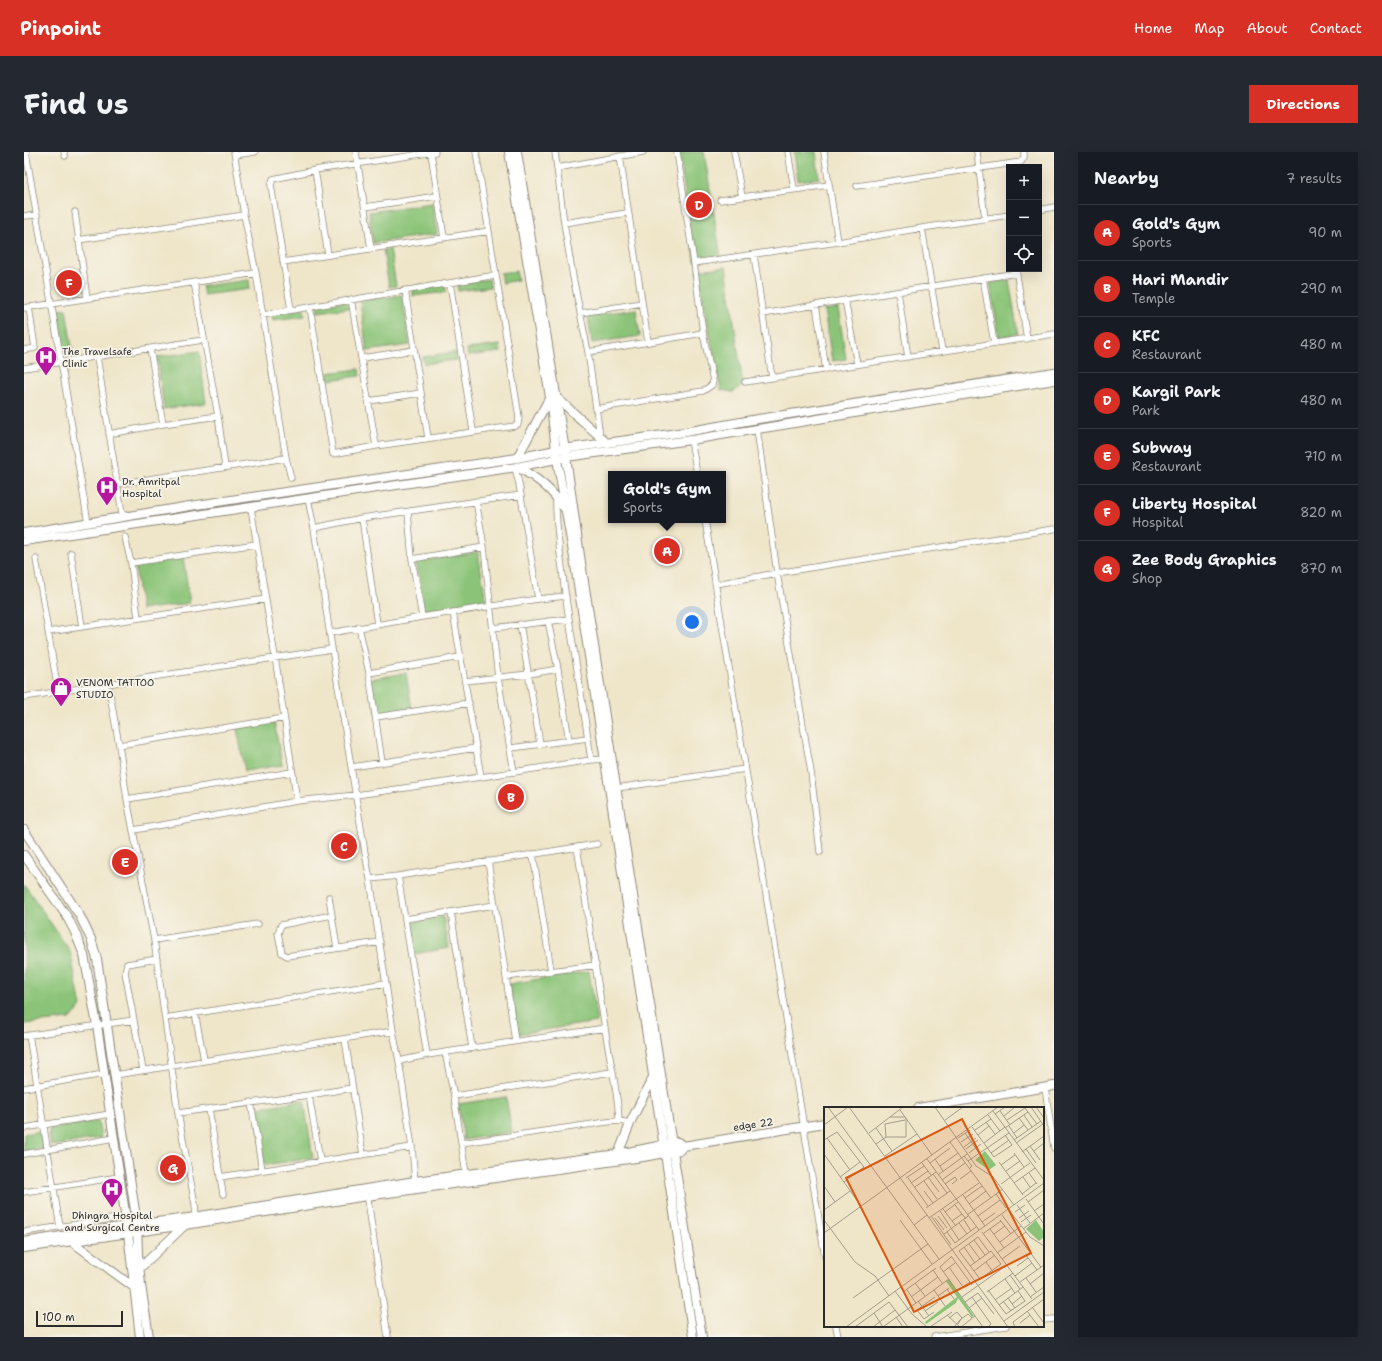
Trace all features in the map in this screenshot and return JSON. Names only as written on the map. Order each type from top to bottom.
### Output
[{"type":"main road","points":[[509,152],[580,556],[653,1077],[668,1149],[702,1337]]},
{"type":"main road","points":[[516,458],[553,397],[517,152]]},
{"type":"main road","points":[[24,538],[251,508],[516,468],[557,459],[562,452],[607,442],[685,432],[1054,372]]},
{"type":"main road","points":[[24,538],[88,523],[516,458],[562,452],[691,440],[1054,380]]},
{"type":"main road","points":[[553,397],[607,442]]},
{"type":"main road","points":[[557,459],[608,759],[617,788],[693,1337]]},
{"type":"main road","points":[[516,468],[535,478],[556,497],[566,512]]},
{"type":"main road","points":[[24,830],[64,891],[91,938],[97,960],[138,1228],[139,1269],[149,1337]]},
{"type":"main road","points":[[24,855],[52,894],[74,930],[84,955],[97,1025],[114,1138],[135,1288],[140,1337]]},
{"type":"main road","points":[[618,1154],[630,1123],[653,1077]]},
{"type":"main road","points":[[924,1107],[1054,1086]]},
{"type":"main road","name":"edge 22","points":[[668,1149],[680,1150],[683,1146],[824,1123]]},
{"type":"main road","points":[[24,1242],[126,1225],[138,1228],[185,1225],[367,1192],[415,1181],[618,1154],[668,1149]]},
{"type":"main road","points":[[138,1228],[196,1217],[668,1149]]},
{"type":"main road","points":[[24,1248],[71,1241],[126,1225]]},
{"type":"main road","points":[[139,1269],[185,1225]]},
{"type":"main road","points":[[71,1241],[135,1288]]},
{"type":"street","points":[[26,152],[88,523]]},
{"type":"street","points":[[255,152],[235,154],[244,215],[256,273],[286,458],[291,478]]},
{"type":"street","points":[[356,152],[371,249]]},
{"type":"street","points":[[291,310],[271,185],[272,181],[276,177],[433,152],[437,196],[444,238]]},
{"type":"street","points":[[310,307],[333,454],[473,431],[515,426],[519,421],[476,152]]},
{"type":"street","points":[[555,152],[564,222],[588,352],[600,436]]},
{"type":"street","points":[[557,168],[643,152]]},
{"type":"street","points":[[595,409],[703,391],[712,385],[713,381],[703,334],[677,152]]},
{"type":"street","points":[[734,152],[742,197]]},
{"type":"street","points":[[788,152],[794,189]]},
{"type":"street","points":[[824,152],[838,242]]},
{"type":"street","points":[[977,152],[985,219]]},
{"type":"street","points":[[857,186],[1021,162],[1024,157],[1024,152]]},
{"type":"street","points":[[620,156],[627,213],[648,342]]},
{"type":"street","points":[[315,170],[328,255]]},
{"type":"street","points":[[720,200],[829,185]]},
{"type":"street","points":[[365,207],[437,196]]},
{"type":"street","points":[[1042,209],[1054,207]]},
{"type":"street","points":[[75,212],[87,298]]},
{"type":"street","points":[[564,222],[627,213]]},
{"type":"street","points":[[24,216],[36,215]]},
{"type":"street","points":[[78,240],[244,215]]},
{"type":"street","points":[[694,263],[922,228],[1006,217]]},
{"type":"street","points":[[922,228],[933,287],[942,351]]},
{"type":"street","points":[[283,262],[489,231]]},
{"type":"street","points":[[754,255],[772,378]]},
{"type":"street","points":[[763,314],[933,287],[1012,272]]},
{"type":"street","points":[[1017,272],[1027,339]]},
{"type":"street","points":[[24,350],[35,348],[27,307],[256,273]]},
{"type":"street","points":[[263,314],[496,275]]},
{"type":"street","points":[[983,278],[994,343]]},
{"type":"street","points":[[194,282],[203,340],[218,416],[225,467]]},
{"type":"street","points":[[450,283],[473,431]]},
{"type":"street","points":[[405,290],[428,438]]},
{"type":"street","points":[[898,292],[908,357]]},
{"type":"street","points":[[351,299],[376,446]]},
{"type":"street","points":[[846,300],[857,364]]},
{"type":"street","points":[[580,313],[642,303]]},
{"type":"street","points":[[816,305],[826,370]]},
{"type":"street","points":[[588,352],[703,334]]},
{"type":"street","points":[[745,382],[1054,334]]},
{"type":"street","points":[[24,368],[203,340]]},
{"type":"street","points":[[150,349],[163,424]]},
{"type":"street","points":[[362,358],[414,350]]},
{"type":"street","points":[[97,357],[122,513]]},
{"type":"street","points":[[368,401],[421,393]]},
{"type":"street","points":[[109,434],[218,416]]},
{"type":"street","points":[[757,429],[777,573],[811,772],[820,852]]},
{"type":"street","points":[[691,440],[696,471]]},
{"type":"street","points":[[117,484],[286,458]]},
{"type":"street","points":[[516,468],[538,599]]},
{"type":"street","points":[[314,528],[362,518],[521,495]]},
{"type":"street","points":[[556,497],[556,518],[569,619],[591,760]]},
{"type":"street","points":[[308,499],[314,528],[393,1032],[399,1061],[412,1147],[415,1181]]},
{"type":"street","points":[[476,501],[484,547],[498,678],[514,772]]},
{"type":"street","points":[[251,508],[297,801]]},
{"type":"street","points":[[408,512],[412,559],[422,617]]},
{"type":"street","points":[[362,518],[377,624]]},
{"type":"street","points":[[706,523],[824,1251]]},
{"type":"street","points":[[716,584],[1054,529]]},
{"type":"street","points":[[125,537],[138,618]]},
{"type":"street","points":[[130,563],[256,544]]},
{"type":"street","points":[[412,559],[484,547]]},
{"type":"street","points":[[71,554],[82,627]]},
{"type":"street","points":[[36,559],[58,691]]},
{"type":"street","points":[[330,633],[491,606],[566,596]]},
{"type":"street","points":[[48,632],[266,599]]},
{"type":"street","points":[[454,612],[460,657],[481,777]]},
{"type":"street","points":[[493,628],[569,619]]},
{"type":"street","points":[[548,621],[558,669],[569,741]]},
{"type":"street","points":[[520,624],[540,744]]},
{"type":"street","points":[[359,627],[369,673],[382,762]]},
{"type":"street","points":[[24,697],[332,649]]},
{"type":"street","points":[[369,673],[460,657]]},
{"type":"street","points":[[465,681],[498,678],[558,669]]},
{"type":"street","points":[[108,683],[127,799],[154,940],[178,1113],[195,1204],[196,1217]]},
{"type":"street","points":[[376,717],[469,703]]},
{"type":"street","points":[[119,744],[284,718]]},
{"type":"street","points":[[511,748],[588,738]]},
{"type":"street","points":[[352,767],[476,748]]},
{"type":"street","points":[[134,830],[297,801],[356,795],[591,760],[608,759]]},
{"type":"street","points":[[617,788],[745,769]]},
{"type":"street","points":[[127,799],[292,772]]},
{"type":"street","points":[[370,879],[398,876],[597,844]]},
{"type":"street","points":[[577,847],[617,1099],[619,1121]]},
{"type":"street","points":[[533,854],[551,971]]},
{"type":"street","points":[[488,862],[515,1041]]},
{"type":"street","points":[[398,876],[427,1055]]},
{"type":"street","points":[[329,897],[337,948]]},
{"type":"street","points":[[405,919],[494,904]]},
{"type":"street","points":[[451,912],[472,1048]]},
{"type":"street","points":[[332,915],[281,925],[278,933],[282,953],[288,956],[380,942]]},
{"type":"street","points":[[154,940],[258,924]]},
{"type":"street","points":[[144,1070],[125,972],[127,964],[157,959]]},
{"type":"street","points":[[506,977],[596,965]]},
{"type":"street","points":[[165,1018],[386,983]]},
{"type":"street","points":[[196,1013],[204,1060]]},
{"type":"street","points":[[60,1227],[38,1086],[27,1036],[134,1020]]},
{"type":"street","points":[[399,1061],[445,1052],[605,1028]]},
{"type":"street","points":[[115,1075],[204,1060],[393,1032]]},
{"type":"street","points":[[345,1039],[363,1155]]},
{"type":"street","points":[[445,1052],[454,1096],[466,1174]]},
{"type":"street","points":[[454,1096],[612,1072]]},
{"type":"street","points":[[24,1088],[104,1074]]},
{"type":"street","points":[[178,1113],[352,1088]]},
{"type":"street","points":[[1045,1088],[1054,1148]]},
{"type":"street","points":[[309,1095],[320,1161]]},
{"type":"street","points":[[251,1102],[262,1170]]},
{"type":"street","points":[[209,1109],[223,1194]]},
{"type":"street","points":[[24,1128],[110,1114]]},
{"type":"street","points":[[461,1143],[619,1121],[630,1123]]},
{"type":"street","points":[[24,1154],[114,1138]]},
{"type":"street","points":[[220,1177],[412,1147]]},
{"type":"street","points":[[24,1192],[119,1177]]},
{"type":"street","points":[[367,1192],[388,1337]]},
{"type":"street","points":[[24,1232],[60,1227],[126,1225]]},
{"type":"street","points":[[1044,1320],[1054,1319]]},
{"type":"street","points":[[836,1327],[838,1337]]},
{"type":"street","points":[[934,1337],[999,1327]]},
{"type":"green space","points":[[679,152],[704,152],[721,258],[695,262]]},
{"type":"green space","points":[[794,152],[816,152],[819,178],[798,181]]},
{"type":"green space","points":[[432,203],[437,234],[373,243],[369,212]]},
{"type":"green space","points":[[390,249],[396,286],[389,287],[383,250]]},
{"type":"green space","points":[[726,267],[743,385],[733,392],[721,390],[697,270]]},
{"type":"green space","points":[[516,271],[518,280],[502,283],[500,273]]},
{"type":"green space","points":[[489,279],[490,287],[458,291],[457,284]]},
{"type":"green space","points":[[249,280],[250,289],[204,295],[202,286]]},
{"type":"green space","points":[[1009,280],[1018,334],[999,337],[990,283]]},
{"type":"green space","points":[[445,285],[446,292],[413,296],[413,289]]},
{"type":"green space","points":[[402,295],[410,345],[367,351],[360,301]]},
{"type":"green space","points":[[349,301],[350,308],[318,312],[317,305]]},
{"type":"green space","points":[[838,308],[846,359],[832,361],[824,310]]},
{"type":"green space","points":[[66,309],[73,355],[65,356],[58,310]]},
{"type":"green space","points":[[304,309],[305,316],[273,320],[272,313]]},
{"type":"green space","points":[[636,309],[640,336],[592,343],[588,316]]},
{"type":"green space","points":[[500,345],[501,352],[468,356],[467,349]]},
{"type":"green space","points":[[199,351],[206,403],[164,409],[157,357]]},
{"type":"green space","points":[[455,352],[456,360],[424,364],[423,357]]},
{"type":"green space","points":[[359,369],[360,376],[328,380],[327,373]]},
{"type":"green space","points":[[478,552],[486,603],[424,612],[416,562]]},
{"type":"green space","points":[[183,557],[190,603],[141,610],[135,565]]},
{"type":"green space","points":[[406,673],[412,710],[377,716],[371,679]]},
{"type":"green space","points":[[274,721],[282,765],[245,771],[237,728]]},
{"type":"green space","points":[[24,884],[70,951],[81,1006],[69,1019],[24,1024]]},
{"type":"green space","points":[[443,917],[449,948],[415,954],[410,923]]},
{"type":"green space","points":[[589,971],[597,1022],[517,1034],[509,984]]},
{"type":"green space","points":[[506,1097],[512,1132],[464,1140],[458,1104]]},
{"type":"green space","points":[[304,1100],[313,1158],[264,1165],[256,1108]]},
{"type":"green space","points":[[98,1121],[101,1138],[51,1146],[49,1129]]},
{"type":"green space","points":[[41,1131],[44,1148],[24,1151],[24,1134]]},
{"type":"place","name":"Kargil Park","points":[[699,205]]},
{"type":"place","name":"Liberty Hospital","points":[[69,283]]},
{"type":"place","name":"The Travelsafe Clinic","points":[[46,376]]},
{"type":"place","name":"Dr. Amritpal Hospital","points":[[107,506]]},
{"type":"place","name":"Gold's Gym","points":[[667,551]]},
{"type":"place","name":"VENOM TATTOO STUDIO","points":[[61,708]]},
{"type":"place","name":"Hari Mandir","points":[[511,797]]},
{"type":"place","name":"KFC","points":[[344,846]]},
{"type":"place","name":"Subway","points":[[125,862]]},
{"type":"place","name":"Zee Body Graphics","points":[[173,1168]]},
{"type":"place","name":"Dhingra Hospital and Surgical Centre","points":[[112,1208]]}]
